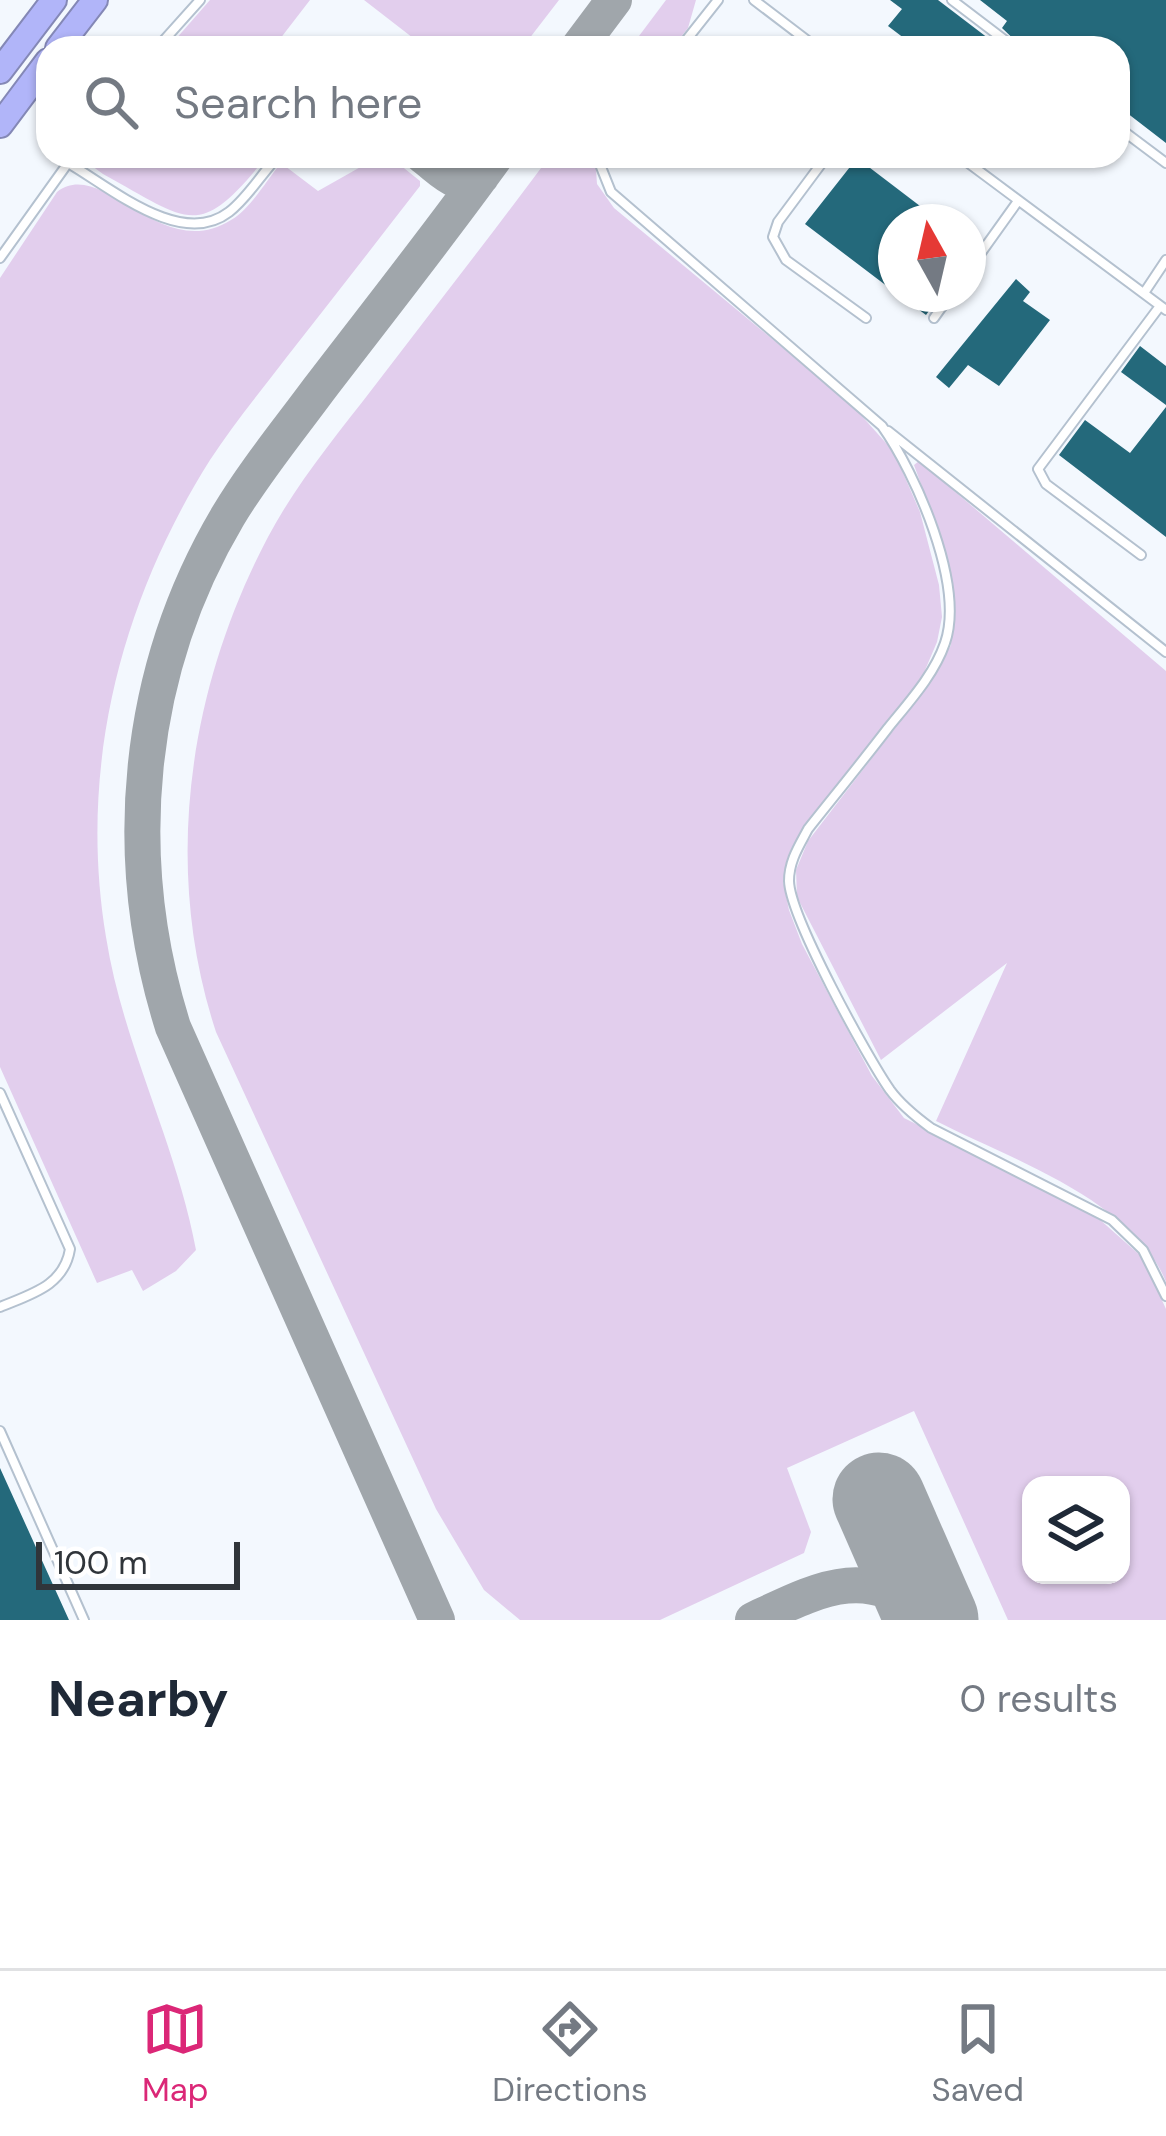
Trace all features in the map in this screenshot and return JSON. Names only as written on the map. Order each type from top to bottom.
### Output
[{"type":"highway","points":[[0,70],[53,0]]},
{"type":"highway","points":[[67,36],[94,0]]},
{"type":"highway","points":[[0,125],[36,78]]},
{"type":"lane","points":[[168,36],[200,0]]},
{"type":"lane","points":[[690,36],[718,0]]},
{"type":"lane","points":[[754,0],[797,36]]},
{"type":"lane","points":[[952,0],[999,36]]},
{"type":"lane","points":[[1130,136],[1166,163]]},
{"type":"lane","points":[[0,258],[64,168]]},
{"type":"lane","points":[[83,168],[163,218],[187,224],[228,213],[268,168]]},
{"type":"lane","points":[[601,168],[611,192],[882,426],[1166,652]]},
{"type":"lane","points":[[818,168],[778,222],[773,237],[786,260],[866,318]]},
{"type":"lane","points":[[974,168],[1163,308],[1038,469],[1046,484],[1141,555]]},
{"type":"lane","points":[[986,246],[1018,201]]},
{"type":"lane","points":[[1144,292],[1166,260]]},
{"type":"lane","points":[[934,318],[938,312]]},
{"type":"lane","points":[[882,426],[905,465],[932,530],[947,596],[945,643],[922,685],[808,830],[790,867],[792,900],[802,928],[892,1092],[932,1128],[1112,1220],[1143,1250],[1166,1296]]},
{"type":"lane","points":[[0,1093],[70,1249],[67,1267],[57,1279],[0,1307]]},
{"type":"lane","points":[[0,1431],[84,1620]]},
{"type":"shaded area","points":[[210,0],[310,0],[282,36],[178,36]]},
{"type":"shaded area","points":[[364,0],[559,0],[531,36],[410,36]]},
{"type":"shaded area","points":[[666,0],[696,0],[682,36],[639,36]]},
{"type":"shaded area","points":[[95,168],[257,168],[225,202],[192,215],[156,204]]},
{"type":"shaded area","points":[[277,168],[288,168],[318,191],[359,168],[404,168],[420,181],[210,460],[152,571],[130,629],[103,750],[99,874],[106,937],[124,1016],[176,1171],[196,1250],[176,1271],[143,1291],[132,1270],[97,1283],[0,1067],[0,278],[57,192],[75,185],[94,188],[180,230],[205,230],[231,220]]},
{"type":"shaded area","points":[[541,168],[596,168],[597,184],[614,208],[852,405],[894,452],[920,512],[939,585],[942,617],[937,642],[920,682],[808,821],[791,849],[783,881],[789,910],[872,1076],[904,1118],[1089,1210],[1142,1257],[1166,1309],[1166,1620],[1008,1620],[914,1411],[787,1468],[811,1532],[804,1553],[660,1620],[520,1620],[484,1590],[436,1509],[216,1032],[199,970],[188,843],[202,717],[241,595],[279,517]]},
{"type":"shaded area","points":[[919,461],[1166,671],[1166,1282],[1150,1253],[1099,1205],[936,1121],[1007,963],[881,1060],[797,897],[796,870],[808,841],[929,684],[951,645],[952,590],[945,550],[914,465]]},
{"type":"building","points":[[890,0],[938,0],[985,36],[901,36],[888,26],[902,9]]},
{"type":"building","points":[[980,0],[1166,0],[1166,143],[1130,115],[1130,36],[1010,36],[1002,28],[1007,21]]},
{"type":"building","points":[[849,168],[870,168],[917,204],[878,204],[878,279],[805,224]]},
{"type":"building","points":[[1016,279],[1030,292],[1023,301],[1050,320],[999,386],[968,365],[949,388],[936,377]]},
{"type":"building","points":[[1140,346],[1166,366],[1166,405],[1121,372]]},
{"type":"building","points":[[1166,407],[1166,537],[1059,455],[1085,420],[1130,453]]},
{"type":"building","points":[[0,1468],[69,1620],[0,1620]]},
{"type":"taxiway","points":[[587,36],[614,0]]},
{"type":"taxiway","points":[[438,168],[465,182],[481,177]]},
{"type":"taxiway","points":[[437,1620],[173,1027],[156,962],[142,831],[156,701],[173,637],[197,575],[249,483],[487,168]]},
{"type":"taxiway","points":[[753,1620],[842,1586],[885,1590],[927,1620]]},
{"type":"runway","points":[[879,1499],[932,1620]]}]
